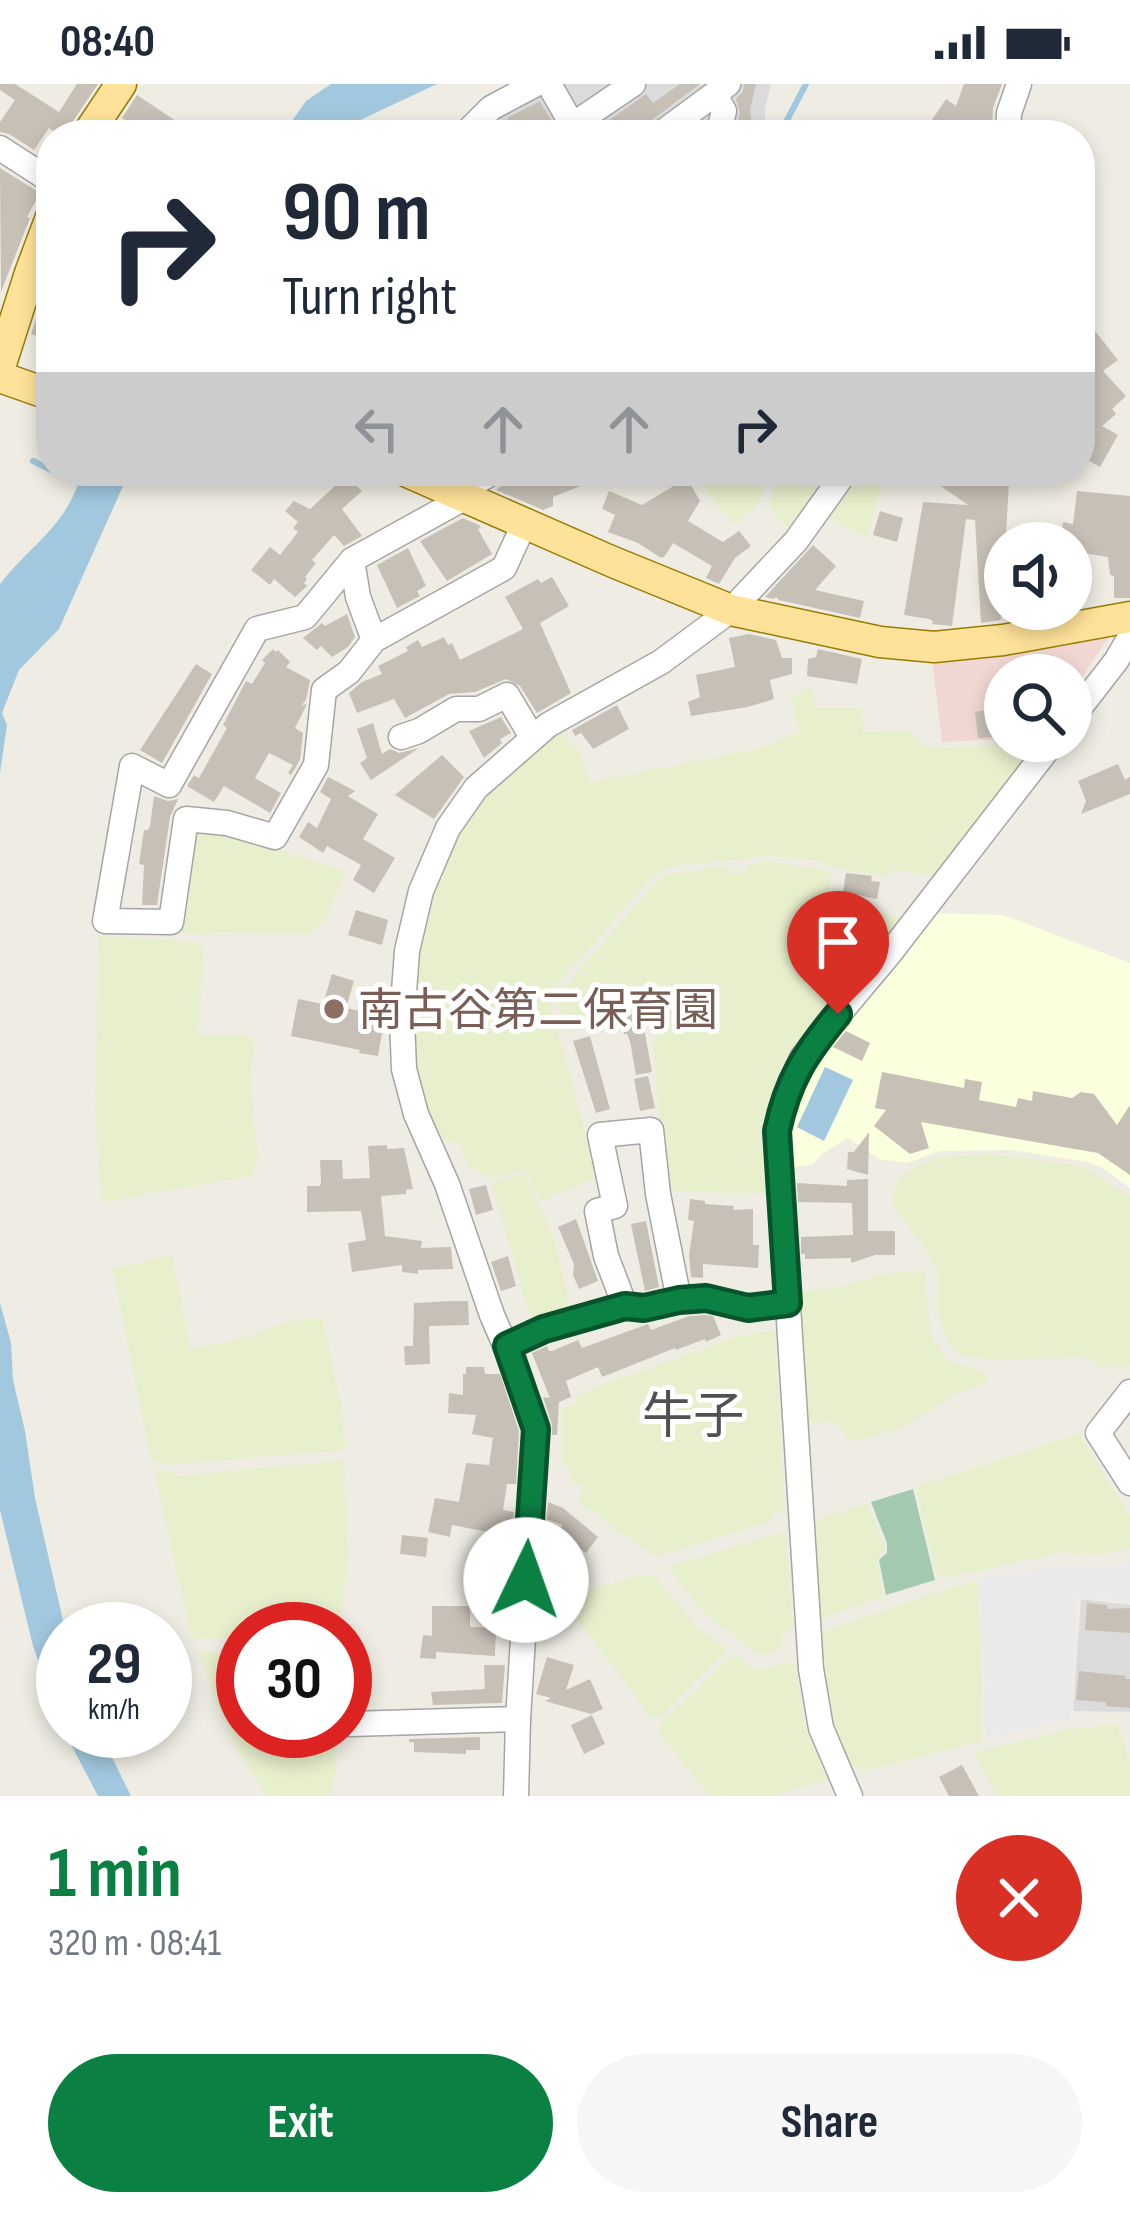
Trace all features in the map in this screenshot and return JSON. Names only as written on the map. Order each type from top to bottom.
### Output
[{"type":"main road","points":[[97,120],[121,84]]},
{"type":"main road","points":[[0,367],[36,257]]},
{"type":"main road","points":[[0,377],[36,390]]},
{"type":"main road","points":[[440,486],[731,610],[880,642],[934,647],[1003,640],[1130,616]]},
{"type":"street","points":[[478,120],[490,108],[536,84]]},
{"type":"street","points":[[549,84],[565,120]]},
{"type":"street","points":[[586,120],[633,84]]},
{"type":"street","points":[[1009,120],[1019,84]]},
{"type":"street","points":[[679,120],[721,89],[722,120]]},
{"type":"street","points":[[0,148],[36,171]]},
{"type":"street","points":[[473,486],[466,497],[352,560],[305,617],[257,629],[169,785],[132,766],[105,921],[171,922],[187,819],[227,823],[275,836],[316,765],[324,690],[349,672],[374,640],[504,568],[525,522]]},
{"type":"street","points":[[516,1796],[536,1429],[447,1184],[416,1114],[404,1069],[407,951],[421,890],[448,827],[476,788],[532,736],[661,662],[731,610],[796,541],[835,486]]},
{"type":"street","points":[[352,560],[358,597],[374,640]]},
{"type":"street","points":[[1092,692],[1130,637]]},
{"type":"street","points":[[401,737],[456,709],[479,710],[507,694],[532,736]]},
{"type":"street","points":[[850,1796],[821,1728],[811,1669],[777,1131],[802,1058],[1038,762]]},
{"type":"street","points":[[625,1306],[606,1256],[597,1211],[615,1205],[600,1135],[651,1130],[679,1300]]},
{"type":"street","points":[[507,1346],[544,1329],[625,1306],[644,1308],[706,1298],[748,1308],[788,1303]]},
{"type":"street","points":[[1130,1392],[1098,1433],[1130,1483]]},
{"type":"street","points":[[372,1723],[518,1719]]},
{"type":"shaded area","points":[[543,84],[771,84],[765,120],[494,120]]},
{"type":"shaded area","points":[[703,486],[766,486],[756,508],[733,525]]},
{"type":"shaded area","points":[[775,486],[830,486],[793,534],[769,502]]},
{"type":"shaded area","points":[[844,486],[884,486],[867,537],[823,513]]},
{"type":"shaded area","points":[[1110,635],[1092,662],[1092,654],[984,654],[984,740],[942,742],[932,659]]},
{"type":"shaded area","points":[[810,686],[817,708],[862,708],[863,732],[908,731],[926,746],[984,745],[984,762],[1023,762],[936,877],[890,869],[889,877],[773,856],[676,866],[650,879],[548,995],[598,1177],[541,1201],[525,1169],[492,1179],[469,1166],[458,1140],[446,1143],[416,1090],[412,984],[437,876],[476,802],[559,730],[580,753],[591,782],[757,749],[800,732],[791,698]]},
{"type":"shaded area","points":[[196,829],[221,832],[345,871],[327,918],[310,934],[181,932]]},
{"type":"shaded area","points":[[768,861],[831,871],[828,903],[903,918],[789,1052],[779,1071],[766,1109],[762,1147],[768,1193],[664,1192],[652,1023],[638,999],[566,1035],[556,997],[665,875],[726,866],[727,873],[745,872],[747,865]]},
{"type":"shaded area","points":[[933,913],[1003,915],[1130,963],[1130,1188],[1088,1162],[1011,1150],[940,1151],[907,1163],[879,1159],[848,1138],[813,1164],[790,1168],[795,1090],[831,1032]]},
{"type":"shaded area","points":[[99,936],[195,942],[204,948],[198,1035],[254,1038],[250,1084],[258,1160],[251,1176],[102,1202],[95,1106]]},
{"type":"shaded area","points":[[990,1154],[1074,1165],[1130,1197],[1130,1365],[1124,1371],[1110,1363],[1104,1369],[1085,1358],[987,1359],[964,1356],[951,1347],[938,1316],[938,1275],[925,1248],[893,1206],[894,1192],[908,1171],[936,1158]]},
{"type":"shaded area","points":[[524,1173],[553,1234],[568,1295],[569,1316],[534,1328],[491,1183]]},
{"type":"shaded area","points":[[172,1255],[190,1349],[322,1317],[346,1450],[168,1465],[151,1460],[113,1269]]},
{"type":"shaded area","points":[[924,1270],[931,1337],[949,1361],[985,1372],[987,1382],[882,1434],[849,1441],[835,1422],[805,1423],[797,1293]]},
{"type":"shaded area","points":[[775,1331],[785,1510],[771,1515],[771,1521],[655,1557],[580,1503],[582,1485],[571,1483],[570,1468],[562,1466],[562,1408],[577,1404],[575,1395],[741,1335]]},
{"type":"shaded area","points":[[1079,1434],[1130,1516],[1130,1549],[1098,1555],[1065,1552],[944,1578],[935,1570],[916,1487]]},
{"type":"shaded area","points":[[344,1460],[348,1555],[343,1602],[216,1602],[216,1639],[192,1640],[192,1602],[184,1602],[154,1469],[176,1476]]},
{"type":"shaded area","points":[[913,1489],[935,1580],[886,1595],[879,1560],[887,1553],[887,1543],[871,1502]]},
{"type":"shaded area","points":[[867,1504],[884,1544],[877,1559],[883,1596],[815,1621],[811,1521]]},
{"type":"shaded area","points":[[786,1531],[793,1626],[781,1636],[784,1642],[759,1655],[702,1611],[667,1567]]},
{"type":"shaded area","points":[[1130,1563],[1130,1601],[1077,1598],[1069,1719],[987,1738],[979,1580],[1070,1565],[1092,1568]]},
{"type":"shaded area","points":[[645,1574],[655,1576],[697,1627],[727,1649],[659,1718],[650,1716],[566,1604],[567,1597]]},
{"type":"shaded area","points":[[976,1581],[982,1741],[860,1772],[857,1766],[848,1768],[833,1729],[817,1634]]},
{"type":"shaded area","points":[[1081,1599],[1130,1605],[1130,1712],[1073,1711]]},
{"type":"shaded area","points":[[198,1652],[216,1652],[216,1701]]},
{"type":"shaded area","points":[[732,1655],[753,1670],[771,1668],[784,1660],[787,1665],[795,1663],[805,1725],[828,1780],[771,1796],[709,1796],[659,1732],[661,1723]]},
{"type":"shaded area","points":[[1117,1724],[1130,1763],[1130,1796],[997,1796],[974,1752],[1072,1729]]},
{"type":"shaded area","points":[[243,1758],[336,1758],[330,1796],[266,1796]]},
{"type":"water","points":[[331,84],[437,84],[360,120],[293,120],[306,101]]},
{"type":"water","points":[[77,486],[123,486],[59,629],[19,670],[2,713],[7,725],[0,773],[0,584],[58,520]]},
{"type":"water","points":[[825,1067],[853,1080],[824,1141],[797,1127]]},
{"type":"water","points":[[0,1303],[59,1602],[36,1602],[36,1654],[0,1510]]},
{"type":"water","points":[[78,1758],[112,1758],[131,1796],[98,1796]]},
{"type":"building","points":[[0,84],[15,84],[59,112],[77,84],[98,84],[74,120],[36,120],[34,150],[0,132],[0,122],[15,100],[0,90]]},
{"type":"building","points":[[680,84],[700,84],[652,120],[609,120],[646,94],[653,103]]},
{"type":"building","points":[[744,84],[756,84],[751,120],[738,120],[736,99]]},
{"type":"building","points":[[964,84],[1002,84],[993,120],[932,120],[946,99],[956,106]]},
{"type":"building","points":[[137,95],[174,120],[125,120],[122,118]]},
{"type":"building","points":[[540,101],[551,120],[508,120]]},
{"type":"building","points":[[0,168],[36,190],[1,292]]},
{"type":"building","points":[[1095,331],[1118,360],[1103,371],[1126,396],[1102,426],[1118,435],[1100,467],[1095,464]]},
{"type":"building","points":[[335,486],[357,486],[362,491],[342,509],[362,536],[344,546],[334,535],[312,560],[316,563],[305,577],[307,586],[295,597],[274,579],[270,585],[251,570],[270,547],[280,555],[298,532],[293,528],[298,522],[285,511],[294,501],[310,509]]},
{"type":"building","points":[[501,486],[580,486],[553,497],[553,506],[543,510],[496,490]]},
{"type":"building","points":[[674,486],[692,486],[700,501],[688,521],[723,542],[739,531],[751,546],[735,558],[719,584],[706,578],[712,566],[673,543],[661,558],[608,532],[615,515],[602,509],[609,491],[642,505]]},
{"type":"building","points":[[941,486],[1009,486],[1007,522],[984,522],[984,623],[975,520],[966,519],[952,626],[904,615],[923,502],[968,505]]},
{"type":"building","points":[[1077,491],[1130,496],[1130,598],[1114,598],[1108,557],[1092,554],[1092,522],[1073,522]]},
{"type":"building","points":[[880,511],[903,518],[897,542],[873,535]]},
{"type":"building","points":[[463,518],[479,525],[492,554],[447,581],[420,541]]},
{"type":"building","points":[[813,545],[836,566],[815,590],[864,601],[860,618],[765,597]]},
{"type":"building","points":[[408,548],[426,586],[417,591],[420,596],[397,608],[377,565]]},
{"type":"building","points":[[552,577],[569,606],[540,623],[571,693],[537,713],[520,686],[506,679],[475,692],[449,694],[405,718],[394,699],[357,713],[349,693],[382,674],[378,666],[408,651],[406,647],[418,640],[422,647],[444,637],[460,660],[523,629],[505,597],[538,579],[541,583]]},
{"type":"building","points":[[347,614],[355,637],[332,657],[303,638],[322,623],[325,626]]},
{"type":"building","points":[[749,634],[776,640],[782,658],[792,658],[792,674],[770,680],[774,699],[691,716],[688,702],[700,697],[696,675],[735,667],[729,638]]},
{"type":"building","points":[[273,649],[290,662],[286,667],[310,680],[301,706],[306,706],[295,728],[303,733],[300,760],[291,775],[293,765],[269,753],[255,778],[281,793],[270,813],[224,786],[214,802],[187,786],[194,775],[199,778],[246,681],[252,684],[265,663],[262,660]]},
{"type":"building","points":[[818,649],[862,659],[857,684],[807,676],[808,659],[816,657]]},
{"type":"building","points":[[196,664],[212,674],[162,763],[140,750]]},
{"type":"building","points":[[617,705],[629,729],[593,749],[581,733],[575,736],[572,730]]},
{"type":"building","points":[[984,710],[984,738],[978,738],[975,712]]},
{"type":"building","points":[[501,717],[511,733],[484,758],[469,731]]},
{"type":"building","points":[[373,723],[382,754],[390,749],[399,753],[419,748],[371,780],[360,763],[367,758],[357,729]]},
{"type":"building","points":[[442,755],[464,777],[434,819],[395,795]]},
{"type":"building","points":[[1118,764],[1125,780],[1130,777],[1130,794],[1081,814],[1086,801],[1078,781]]},
{"type":"building","points":[[328,777],[355,791],[348,796],[378,814],[363,839],[395,858],[374,893],[353,880],[361,865],[327,846],[323,853],[299,837],[308,822],[317,828],[331,799],[320,792]]},
{"type":"building","points":[[154,796],[178,799],[170,817],[157,905],[142,905],[144,865],[139,864]]},
{"type":"building","points":[[846,873],[872,876],[871,881],[880,882],[877,899],[843,892]]},
{"type":"building","points":[[356,910],[388,920],[382,945],[348,935]]},
{"type":"building","points":[[332,974],[354,981],[346,1008],[385,1016],[378,1056],[291,1036],[298,999],[323,1004]]},
{"type":"building","points":[[641,1012],[652,1072],[636,1075],[620,1017]]},
{"type":"building","points":[[846,1031],[870,1043],[862,1061],[833,1047]]},
{"type":"building","points":[[590,1036],[610,1109],[596,1113],[573,1041]]},
{"type":"building","points":[[882,1072],[964,1088],[965,1079],[982,1082],[979,1100],[1016,1107],[1018,1098],[1032,1101],[1033,1091],[1072,1098],[1081,1092],[1094,1094],[1117,1125],[1130,1105],[1130,1175],[1098,1153],[921,1122],[929,1148],[910,1154],[874,1126],[886,1110],[875,1108]]},
{"type":"building","points":[[648,1076],[655,1108],[640,1111],[634,1079]]},
{"type":"building","points":[[869,1132],[868,1175],[847,1169],[848,1152],[854,1152]]},
{"type":"building","points":[[387,1145],[387,1149],[404,1148],[413,1189],[381,1196],[385,1236],[422,1241],[421,1248],[451,1247],[453,1269],[418,1270],[418,1274],[402,1272],[402,1265],[352,1272],[348,1243],[366,1240],[361,1211],[307,1212],[307,1186],[321,1183],[320,1160],[342,1160],[343,1179],[370,1178],[368,1146]]},
{"type":"building","points":[[868,1179],[868,1231],[895,1231],[895,1255],[851,1263],[851,1258],[805,1259],[801,1237],[853,1235],[852,1203],[798,1202],[797,1183],[847,1186],[847,1180]]},
{"type":"building","points":[[486,1185],[493,1210],[476,1215],[469,1189]]},
{"type":"building","points":[[690,1199],[734,1206],[733,1210],[753,1209],[758,1268],[703,1264],[703,1278],[691,1277],[694,1221],[688,1220]]},
{"type":"building","points":[[576,1219],[598,1281],[579,1289],[558,1227]]},
{"type":"building","points":[[646,1221],[659,1287],[645,1291],[631,1224]]},
{"type":"building","points":[[508,1256],[516,1286],[501,1291],[491,1262]]},
{"type":"building","points":[[468,1301],[469,1325],[429,1326],[430,1364],[405,1365],[404,1346],[413,1346],[414,1303]]},
{"type":"building","points":[[713,1316],[721,1335],[602,1377],[598,1367],[566,1381],[571,1397],[559,1402],[557,1435],[552,1435],[543,1397],[550,1398],[532,1353],[578,1340],[582,1348],[648,1324],[651,1330]]},
{"type":"building","points":[[466,1367],[484,1367],[485,1374],[500,1374],[519,1431],[516,1484],[507,1484],[503,1510],[514,1512],[503,1599],[492,1598],[498,1534],[452,1525],[450,1537],[428,1532],[435,1498],[459,1502],[466,1463],[489,1465],[493,1438],[472,1434],[476,1415],[448,1413],[449,1393],[463,1395]]},
{"type":"building","points":[[548,1502],[563,1508],[598,1537],[586,1553],[558,1532],[563,1525],[547,1519]]},
{"type":"building","points":[[402,1535],[428,1538],[426,1557],[400,1554]]},
{"type":"building","points":[[1087,1603],[1107,1605],[1107,1609],[1130,1608],[1130,1633],[1085,1630]]},
{"type":"building","points":[[432,1606],[470,1606],[470,1627],[496,1628],[495,1656],[436,1652],[436,1659],[420,1658],[423,1635],[432,1636]]},
{"type":"building","points":[[547,1657],[574,1665],[566,1690],[590,1679],[603,1709],[591,1714],[536,1694]]},
{"type":"building","points":[[484,1665],[505,1665],[502,1703],[433,1705],[431,1692],[485,1689]]},
{"type":"building","points":[[1079,1671],[1126,1676],[1130,1708],[1076,1700]]},
{"type":"building","points":[[592,1715],[605,1744],[584,1754],[571,1725]]},
{"type":"building","points":[[480,1737],[480,1750],[466,1750],[466,1754],[414,1752],[414,1742],[409,1742],[409,1739]]},
{"type":"building","points":[[962,1765],[979,1796],[949,1796],[939,1777]]},
{"type":"waterway","points":[[787,120],[806,84]]},
{"type":"place","name":"南古谷第二保育園","points":[[334,1009]]},
{"type":"district","name":"牛子","points":[[693,1415]]},
{"type":"route","points":[[526,1580],[536,1429],[507,1346],[544,1329],[625,1306],[644,1308],[706,1298],[748,1308],[788,1303],[777,1131],[802,1058],[838,1014]]}]
